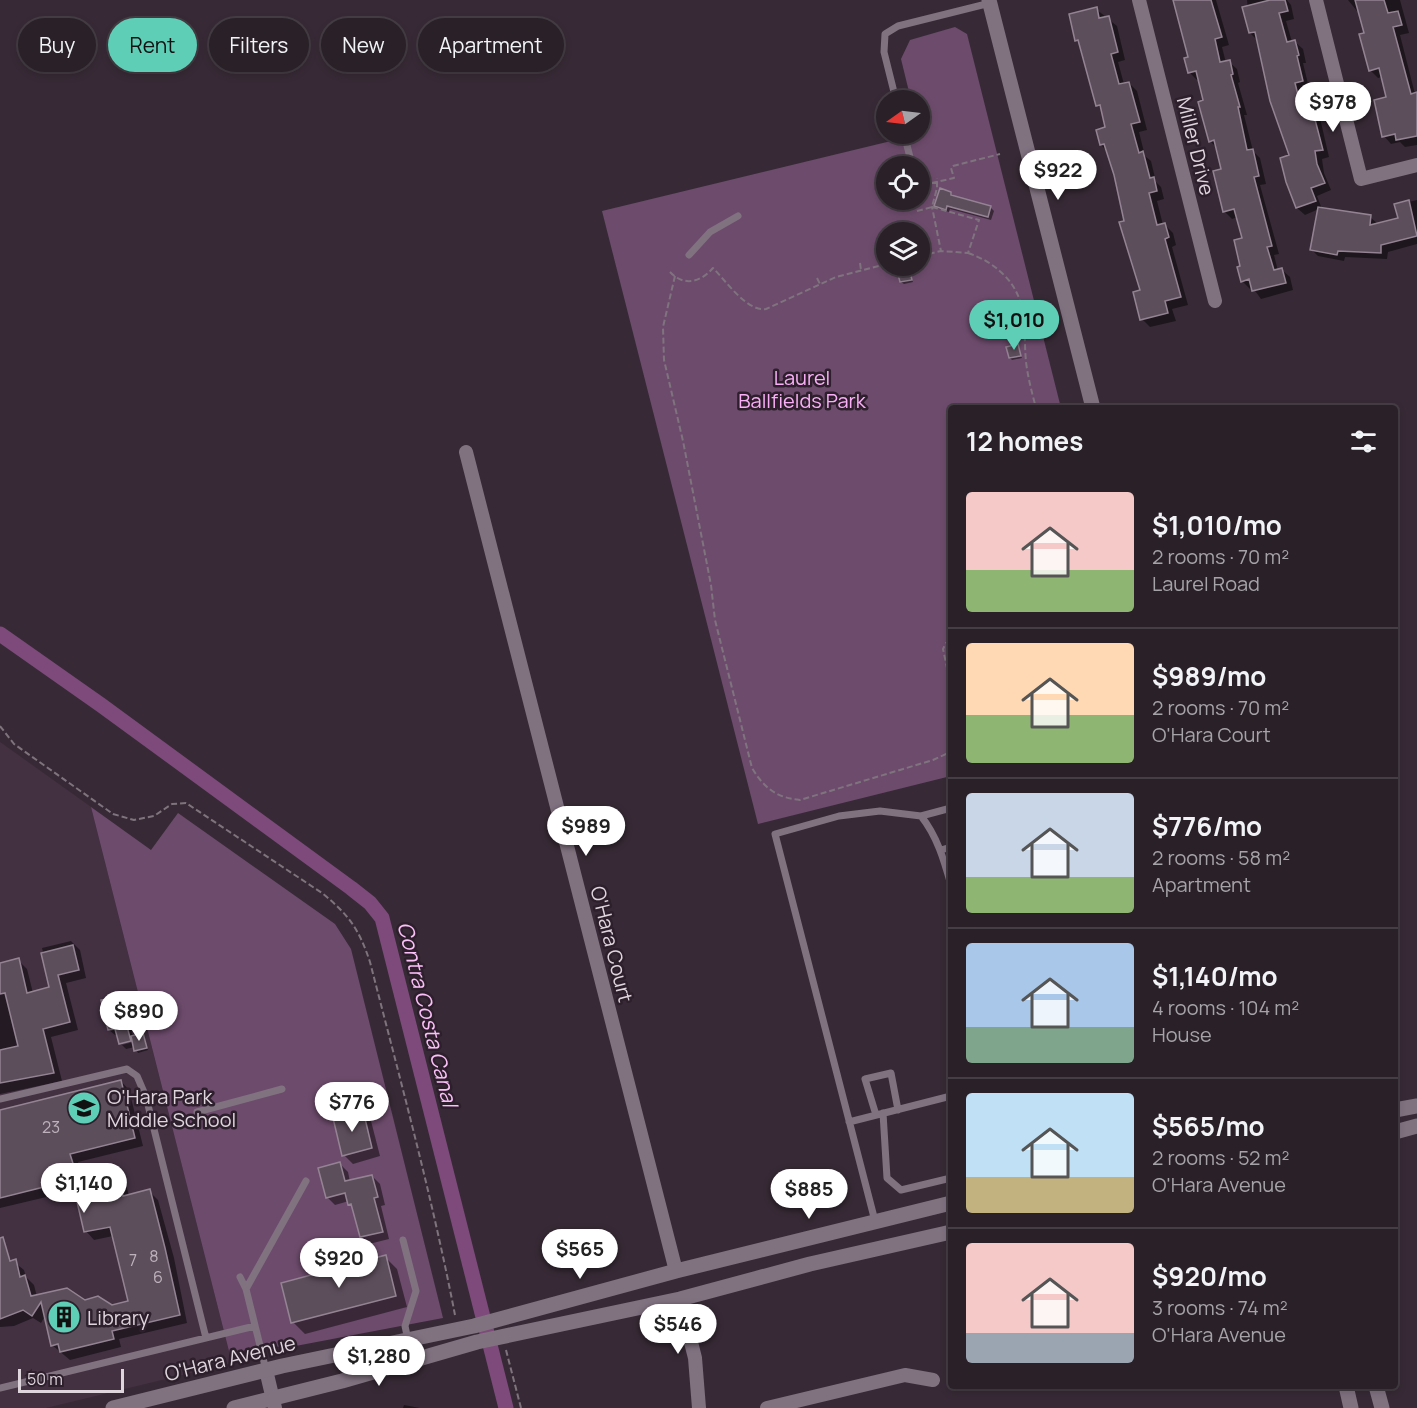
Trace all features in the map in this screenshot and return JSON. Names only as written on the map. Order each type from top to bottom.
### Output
[{"type":"main road","points":[[993,1],[1092,405]]},
{"type":"main road","points":[[1398,1109],[1417,1106]]},
{"type":"main road","points":[[1398,1131],[1417,1126]]},
{"type":"main road","name":"O'Hara Avenue","points":[[113,1408],[266,1370],[474,1326],[676,1271],[948,1204]]},
{"type":"main road","points":[[234,1408],[274,1403],[477,1342],[501,1344],[810,1264],[948,1233]]},
{"type":"main road","points":[[1347,1389],[1351,1408]]},
{"type":"main road","points":[[1377,1389],[1382,1408]]},
{"type":"street","name":"Miller Drive","points":[[1139,0],[1215,301]]},
{"type":"street","points":[[1316,0],[1361,179],[1417,165]]},
{"type":"street","name":"O'Hara Court","points":[[466,452],[676,1271]]},
{"type":"street","points":[[680,1299],[694,1358],[699,1408]]},
{"type":"street","points":[[266,1370],[274,1403]]},
{"type":"street","points":[[767,1408],[905,1376],[933,1380]]},
{"type":"lane","points":[[894,90],[884,52],[885,34],[898,26],[993,1]]},
{"type":"lane","points":[[689,255],[710,232],[738,216]]},
{"type":"lane","points":[[875,1221],[775,834],[839,816],[880,811],[921,816],[948,809]]},
{"type":"lane","points":[[921,816],[929,826],[941,850],[948,874]]},
{"type":"lane","points":[[941,850],[948,848]]},
{"type":"lane","points":[[0,1099],[127,1069],[137,1076],[146,1097],[206,1338]]},
{"type":"lane","points":[[898,1110],[891,1073],[865,1079],[880,1114],[886,1178],[901,1190],[948,1179]]},
{"type":"lane","points":[[197,1112],[282,1089]]},
{"type":"lane","points":[[849,1122],[948,1097]]},
{"type":"lane","points":[[246,1289],[306,1181]]},
{"type":"lane","points":[[403,1240],[416,1291],[405,1326],[408,1340]]},
{"type":"lane","points":[[240,1277],[246,1289],[266,1370]]},
{"type":"lane","points":[[0,1388],[255,1326]]},
{"type":"path","points":[[930,182],[954,178],[951,168],[954,166],[1000,154]]},
{"type":"path","points":[[937,180],[938,188],[932,207],[941,251]]},
{"type":"path","points":[[917,211],[932,207],[979,220],[968,253]]},
{"type":"path","points":[[930,254],[941,251],[968,253],[980,257],[996,267],[1017,292],[1024,312],[1026,362],[1035,405]]},
{"type":"path","points":[[860,263],[861,270]]},
{"type":"path","points":[[670,272],[689,282],[698,281],[713,268],[750,307],[759,310],[766,309],[836,277],[876,266]]},
{"type":"path","points":[[675,276],[663,327],[664,360],[683,441],[711,585],[715,620],[752,768],[761,783],[774,793],[786,799],[800,800],[933,760],[948,753]]},
{"type":"path","points":[[818,278],[820,284]]},
{"type":"path","points":[[776,297],[779,303]]},
{"type":"path","points":[[948,642],[944,649],[948,671]]},
{"type":"path","points":[[0,726],[14,744],[113,814],[134,820],[153,816],[172,804],[186,802],[322,892],[353,922],[370,962],[390,1039],[443,1255],[456,1319]]},
{"type":"path","points":[[501,1344],[521,1408]]},
{"type":"shaded area","name":"O'Hara Park Middle School","points":[[0,742],[91,807],[232,1363],[46,1408],[0,1408]]},
{"type":"green space","name":"Laurel Ballfields Park","points":[[955,27],[967,34],[1060,405],[948,405],[948,777],[758,824],[602,211],[879,144],[930,144],[930,90],[909,90],[901,59],[910,40]]},
{"type":"green space","points":[[91,807],[151,850],[178,813],[335,924],[351,949],[443,1318],[285,1348],[269,1346],[250,1348],[240,1353],[232,1363]]},
{"type":"building","points":[[1173,0],[1211,0],[1222,37],[1215,39],[1220,62],[1230,60],[1233,74],[1231,75],[1240,107],[1238,107],[1247,150],[1253,149],[1259,176],[1254,177],[1272,246],[1267,247],[1274,270],[1282,268],[1286,283],[1252,291],[1249,279],[1241,282],[1234,240],[1242,238],[1234,209],[1223,212],[1213,171],[1221,169],[1214,140],[1209,142],[1198,102],[1203,100],[1196,71],[1188,73],[1184,58],[1188,57]]},
{"type":"building","points":[[1270,0],[1285,0],[1288,11],[1279,13],[1287,42],[1295,40],[1299,55],[1297,56],[1303,81],[1295,83],[1302,111],[1312,108],[1323,150],[1315,151],[1317,164],[1325,183],[1311,188],[1316,201],[1296,208],[1280,158],[1289,155],[1270,101],[1255,32],[1249,33],[1242,7]]},
{"type":"building","points":[[1355,0],[1384,0],[1388,13],[1398,11],[1402,25],[1393,27],[1411,94],[1417,92],[1417,136],[1396,140],[1395,134],[1382,137],[1374,100],[1386,97],[1379,68],[1369,71],[1359,34],[1364,33]]},
{"type":"building","points":[[1097,7],[1099,18],[1109,16],[1118,52],[1111,54],[1119,84],[1129,82],[1140,122],[1131,124],[1139,153],[1143,151],[1150,178],[1154,177],[1157,191],[1149,193],[1157,225],[1165,223],[1169,237],[1165,239],[1181,297],[1165,301],[1168,313],[1140,320],[1133,292],[1140,290],[1119,222],[1124,221],[1114,175],[1104,144],[1100,145],[1096,130],[1105,127],[1100,105],[1096,106],[1078,40],[1075,41],[1069,14]]},
{"type":"building","points":[[940,188],[951,192],[951,195],[991,206],[988,217],[947,206],[946,210],[934,206]]},
{"type":"building","points":[[1409,200],[1417,236],[1381,245],[1381,253],[1338,251],[1337,255],[1310,250],[1318,207],[1371,215],[1370,225],[1398,218],[1394,204]]},
{"type":"building","points":[[898,276],[911,276],[912,280],[900,282]]},
{"type":"building","points":[[1018,344],[1021,356],[1009,358],[1006,347]]},
{"type":"building","points":[[73,945],[79,970],[58,975],[70,1022],[43,1029],[54,1073],[0,1083],[0,1050],[18,1046],[5,993],[0,994],[0,963],[19,958],[27,993],[49,987],[41,953]]},
{"type":"building","points":[[124,996],[126,1007],[122,1008],[131,1041],[119,1044],[115,1029],[108,1030],[101,1000]]},
{"type":"building","points":[[143,1033],[147,1048],[134,1051],[131,1036]]},
{"type":"building","points":[[121,1080],[135,1138],[70,1154],[77,1176],[116,1167],[123,1196],[150,1189],[180,1315],[112,1331],[114,1339],[60,1352],[58,1344],[51,1346],[41,1302],[32,1316],[23,1310],[0,1319],[0,1238],[3,1237],[10,1261],[16,1259],[20,1277],[25,1275],[31,1296],[67,1288],[85,1300],[98,1296],[112,1305],[128,1301],[110,1227],[84,1232],[72,1180],[0,1198],[0,1110]]},
{"type":"building","points":[[363,1110],[372,1148],[342,1156],[333,1118]]},
{"type":"building","points":[[340,1162],[345,1181],[372,1175],[378,1197],[374,1198],[383,1232],[360,1237],[351,1204],[348,1205],[345,1193],[326,1198],[318,1168]]},
{"type":"building","points":[[386,1255],[396,1296],[291,1323],[281,1283]]},
{"type":"waterway","name":"Contra Costa Canal","points":[[0,634],[351,888],[370,903],[382,918],[506,1408]]},
{"type":"place","name":"O'Hara Park Middle School","points":[[84,1108]]},
{"type":"place","name":"Library","points":[[64,1317]]}]
